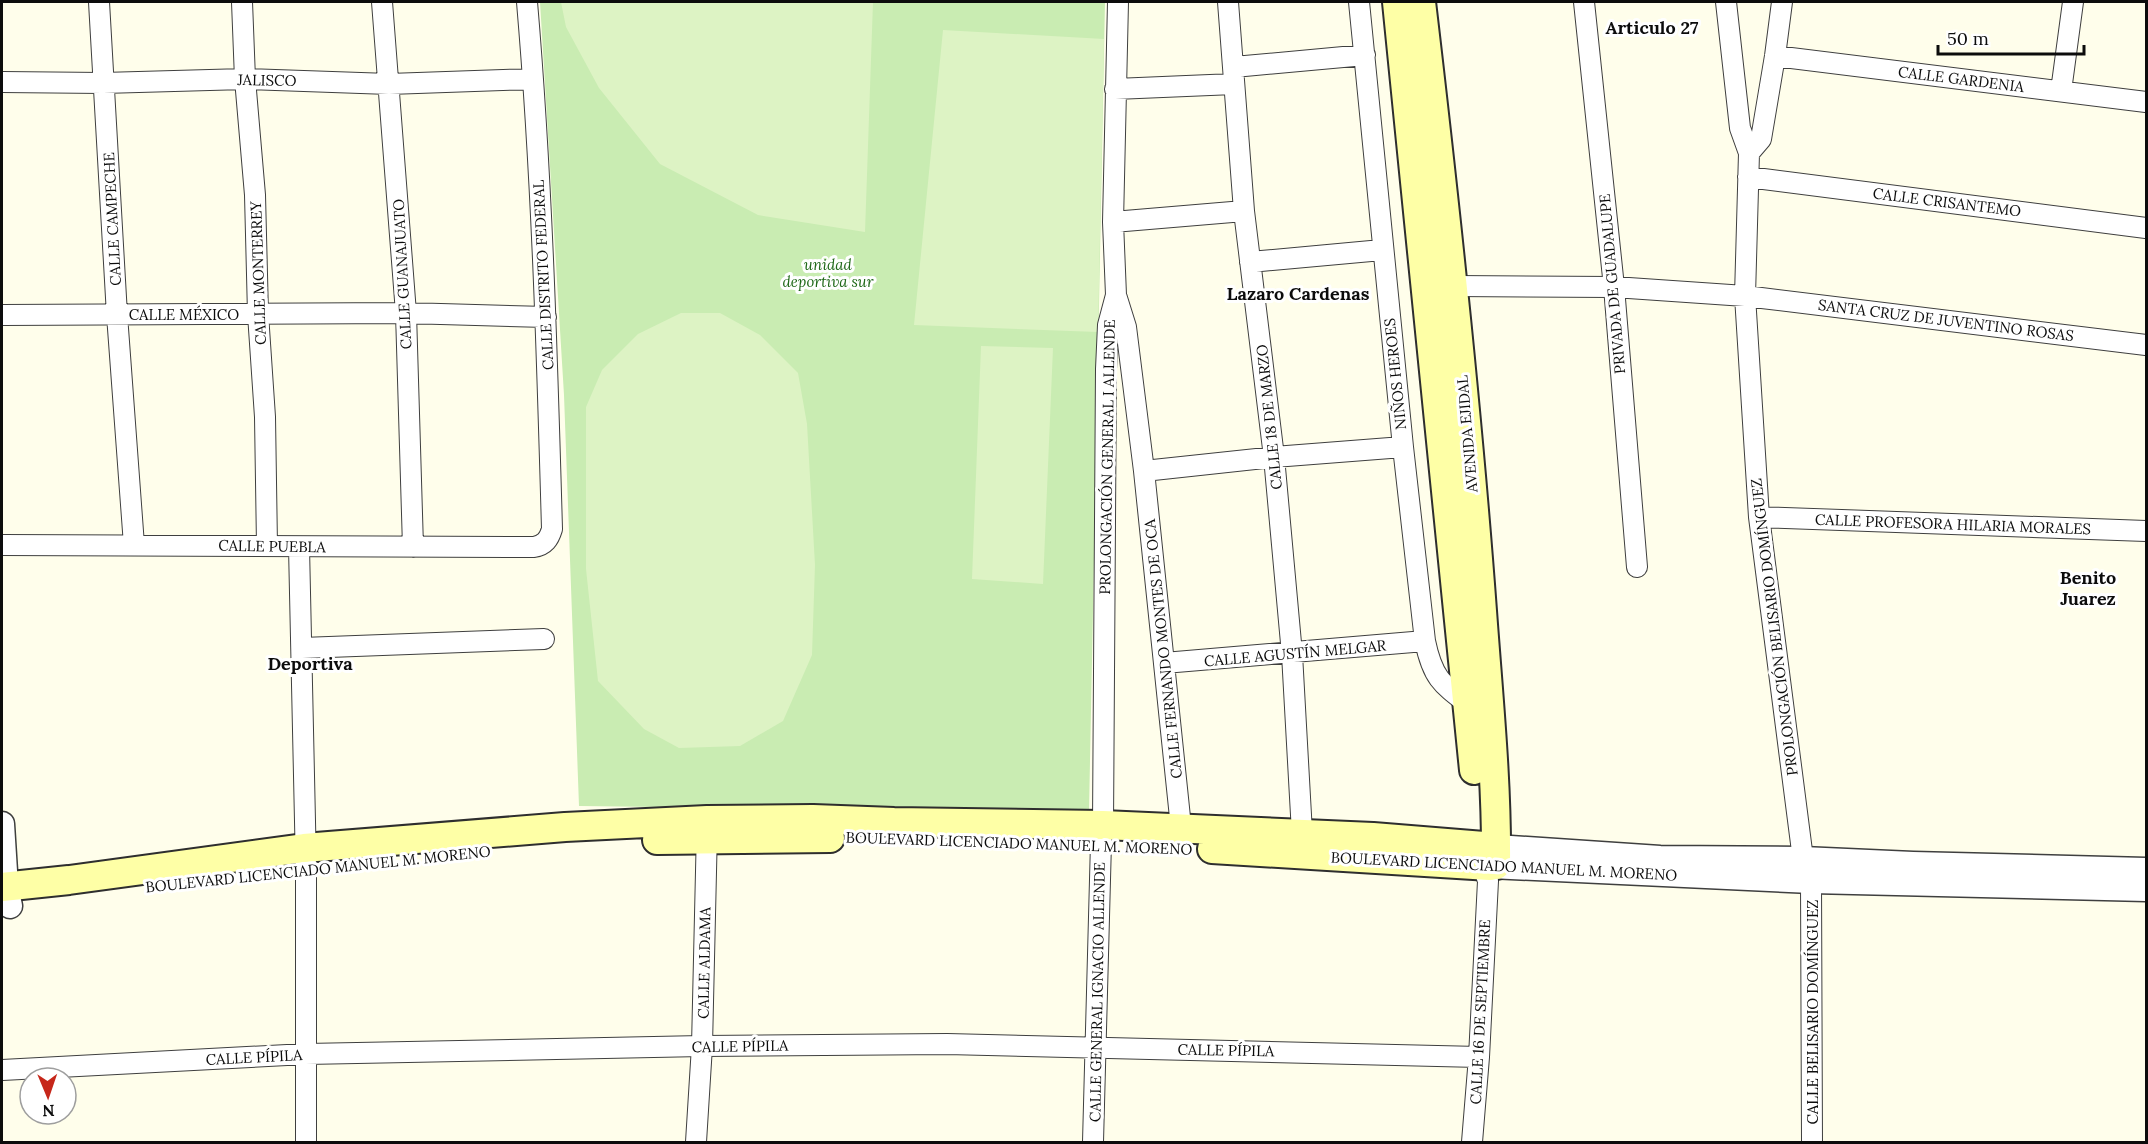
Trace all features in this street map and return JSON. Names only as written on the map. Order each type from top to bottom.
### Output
[{"type":"main road","name":"AVENIDA EJIDAL","points":[[1396,2],[1467,703],[1489,862]]},
{"type":"main road","name":"AVENIDA EJIDAL","points":[[1421,2],[1454,286],[1476,524],[1489,720],[1489,862]]},
{"type":"main road","name":"BOULEVARD LICENCIADO MANUEL M. MORENO","points":[[5,897],[305,857],[411,855],[634,840],[707,830],[850,838],[1102,833],[1181,827],[1302,833],[1489,862]]},
{"type":"main road","name":"BOULEVARD LICENCIADO MANUEL M. MORENO","points":[[1102,833],[1489,862]]},
{"type":"street","name":"CALLE CAMPECHE","points":[[99,2],[117,315],[134,545]]},
{"type":"street","name":"CALLE MONTERREY","points":[[242,2],[245,79],[255,195],[258,314],[265,417],[267,546]]},
{"type":"street","name":"CALLE GUANAJUATO","points":[[382,2],[406,313],[413,547]]},
{"type":"street","name":"CALLE DISTRITO FEDERAL","points":[[527,2],[546,317],[552,529],[549,538],[542,545]]},
{"type":"street","name":"PROLONGACIÓN GENERAL I ALLENDE","points":[[1102,833],[1106,369],[1108,325],[1116,295],[1113,222],[1118,2]]},
{"type":"street","name":"CALLE 18 DE MARZO","points":[[1228,2],[1244,211],[1274,457],[1292,654],[1302,833]]},
{"type":"street","name":"NIÑOS HEROES","points":[[1359,2],[1403,447],[1425,642],[1436,678],[1489,720]]},
{"type":"street","name":"PRIVADA DE GUADALUPE","points":[[1584,2],[1614,287],[1637,567]]},
{"type":"street","name":"PROLONGACIÓN BELISARIO DOMÍNGUEZ","points":[[1726,2],[1740,128],[1749,153],[1744,296],[1759,517],[1803,859],[1811,881]]},
{"type":"street","points":[[1749,153],[1761,139],[1782,2]]},
{"type":"street","points":[[2061,91],[2073,2]]},
{"type":"street","points":[[1115,89],[1234,75],[1365,55]]},
{"type":"street","name":"CALLE GARDENIA","points":[[1775,56],[2146,102]]},
{"type":"street","name":"JALISCO","points":[[2,82],[103,83],[245,79],[389,84],[533,79]]},
{"type":"street","name":"CALLE CRISANTEMO","points":[[1748,177],[2146,228]]},
{"type":"street","points":[[1113,222],[1244,211]]},
{"type":"street","points":[[1250,262],[1383,250]]},
{"type":"street","name":"SANTA CRUZ DE JUVENTINO ROSAS","points":[[1454,286],[1614,287],[1744,296],[2146,345]]},
{"type":"street","name":"CALLE FERNANDO MONTES DE OCA","points":[[1116,295],[1126,327],[1144,471],[1181,827]]},
{"type":"street","name":"CALLE MÉXICO","points":[[2,315],[406,313],[546,317]]},
{"type":"street","points":[[1144,471],[1274,457],[1403,447]]},
{"type":"street","name":"CALLE PROFESORA HILARIA MORALES","points":[[1759,517],[2146,531]]},
{"type":"street","name":"CALLE PUEBLA","points":[[2,545],[534,547],[542,545]]},
{"type":"street","points":[[299,547],[305,857],[306,1143]]},
{"type":"street","points":[[302,648],[544,639]]},
{"type":"street","name":"CALLE AGUSTÍN MELGAR","points":[[1164,663],[1425,642]]},
{"type":"street","points":[[2,824],[5,897]]},
{"type":"street","name":"CALLE ALDAMA","points":[[696,1143],[702,1046],[707,830]]},
{"type":"street","name":"CALLE GENERAL IGNACIO ALLENDE","points":[[1093,1143],[1102,833]]},
{"type":"street","name":"BOULEVARD LICENCIADO MANUEL M. MORENO","points":[[1626,864],[1659,858],[1803,859],[1914,873],[2146,889]]},
{"type":"street","name":"BOULEVARD LICENCIADO MANUEL M. MORENO","points":[[1489,862],[1626,864],[1811,881],[1914,873],[2146,870]]},
{"type":"street","name":"CALLE 16 DE SEPTIEMBRE","points":[[1472,1143],[1489,862]]},
{"type":"street","name":"CALLE BELISARIO DOMÍNGUEZ","points":[[1811,881],[1812,1143]]},
{"type":"street","name":"CALLE PÍPILA","points":[[2,1070],[306,1054],[702,1046],[947,1044],[1479,1057]]},
{"type":"green space","name":"unidad deportiva sur","points":[[540,2],[1105,2],[1089,812],[579,806],[564,395]]},
{"type":"green space","points":[[561,2],[873,2],[865,232],[758,215],[660,164],[599,88],[566,27]]},
{"type":"green space","points":[[943,30],[1104,39],[1098,332],[914,325]]},
{"type":"green space","points":[[681,313],[720,313],[760,335],[798,373],[807,424],[815,565],[812,655],[783,721],[740,746],[679,748],[644,729],[598,681],[586,569],[586,407],[602,370],[638,334]]},
{"type":"green space","points":[[981,346],[1053,348],[1043,584],[972,579]]},
{"type":"district","name":"Articulo 27","points":[[1652,27]]},
{"type":"district","name":"Lazaro Cardenas","points":[[1298,293]]},
{"type":"district","name":"Benito Juarez","points":[[2088,587]]},
{"type":"district","name":"Deportiva","points":[[310,663]]}]
